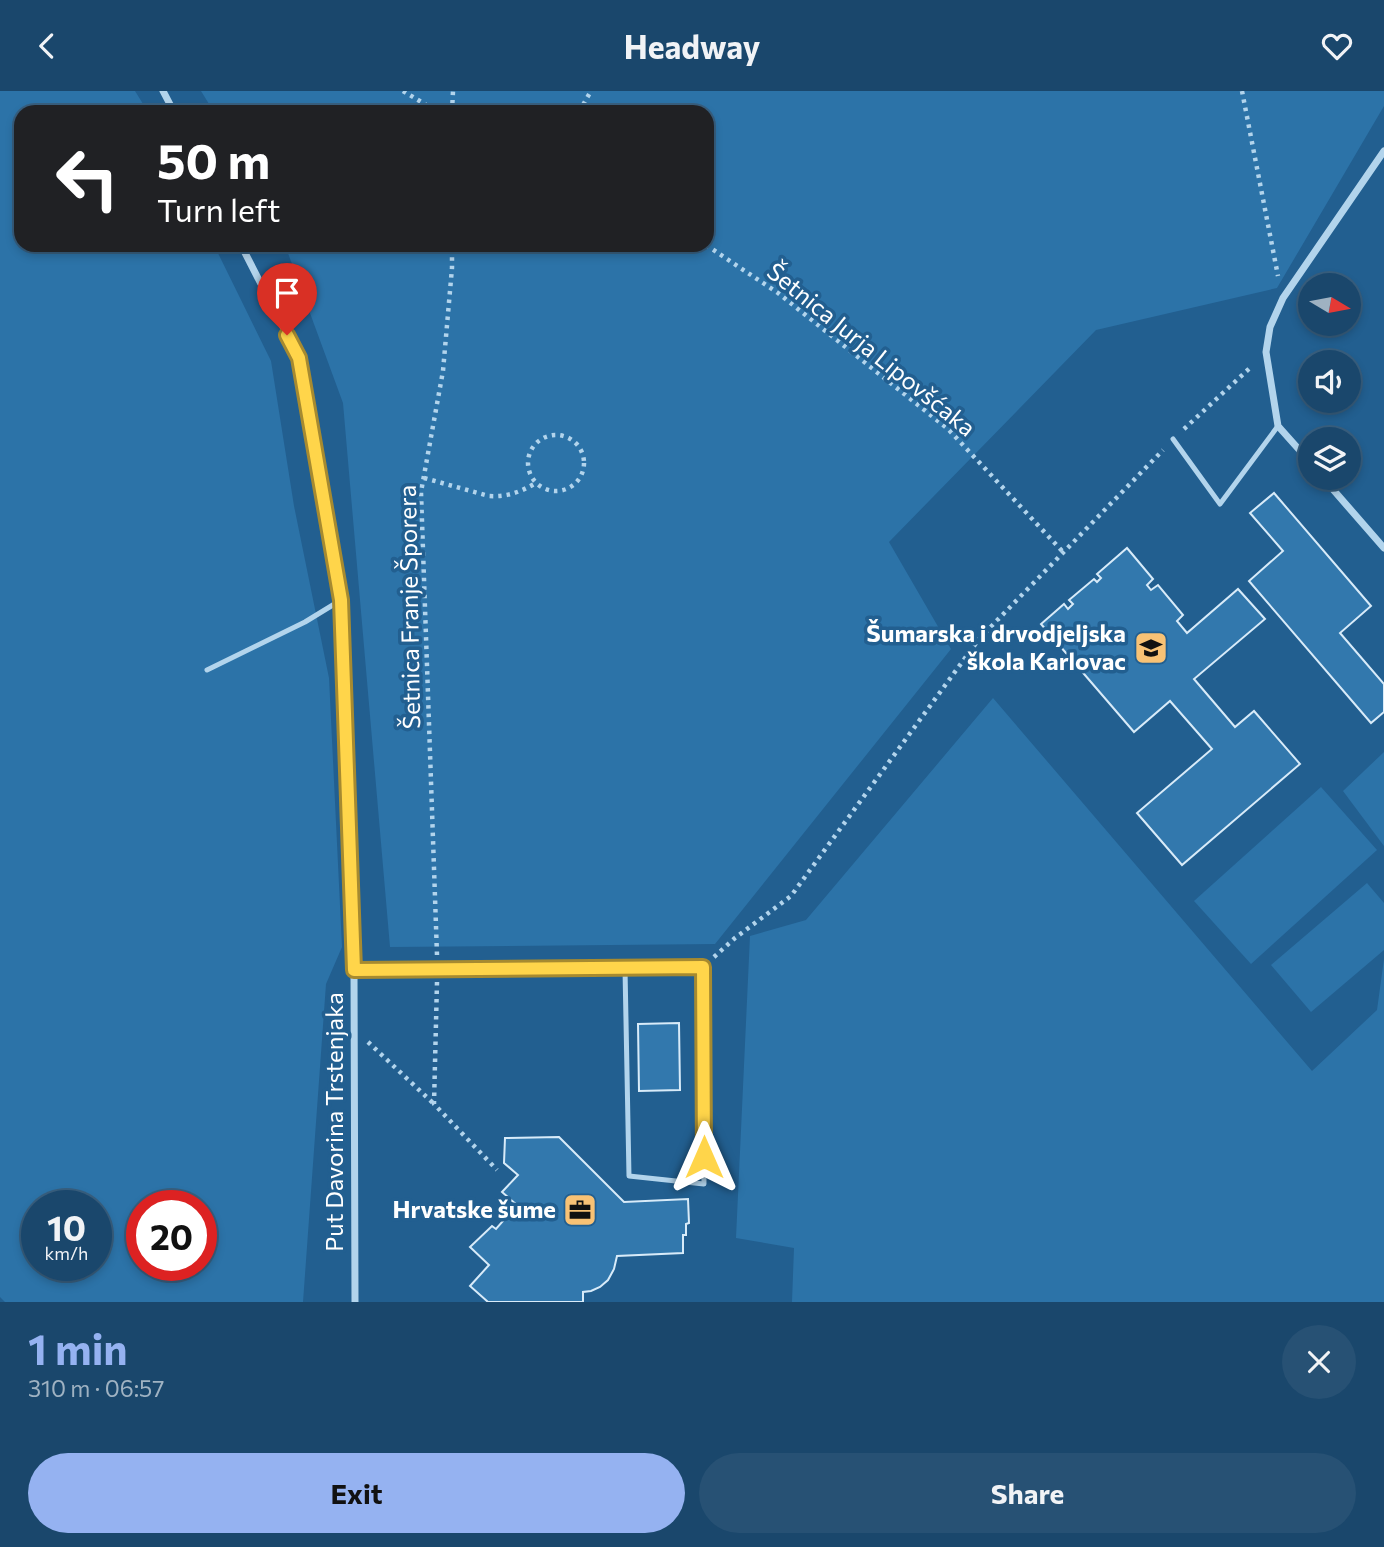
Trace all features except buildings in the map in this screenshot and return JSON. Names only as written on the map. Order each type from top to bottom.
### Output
[{"type":"street","points":[[1298,448],[1278,426],[1266,352],[1270,327],[1283,298],[1384,151]]},
{"type":"street","name":"Put Davorina Trstenjaka","points":[[246,252],[299,358],[341,600],[354,970],[355,1302]]},
{"type":"street","points":[[1333,490],[1384,548]]},
{"type":"lane","points":[[1173,439],[1220,504],[1278,426]]},
{"type":"lane","points":[[207,670],[304,622],[341,600]]},
{"type":"lane","points":[[354,970],[703,967],[704,1184],[629,1176],[625,969]]},
{"type":"path","points":[[403,91],[426,105]]},
{"type":"path","points":[[1242,91],[1283,298]]},
{"type":"path","name":"Šetnica Jurja Lipovšćaka","points":[[714,250],[778,293],[948,429],[1064,553]]},
{"type":"path","name":"Šetnica Franje Šporera","points":[[433,1104],[437,969],[421,492],[443,371],[452,252]]},
{"type":"path","points":[[703,967],[735,938],[791,896],[979,639],[1173,439],[1266,352]]},
{"type":"path","points":[[553,435],[562,436],[578,446],[584,463],[582,472],[572,487],[554,491],[536,483],[528,469],[530,451],[536,443],[553,435]]},
{"type":"path","points":[[424,478],[478,494],[499,497],[515,494],[536,483]]},
{"type":"path","points":[[354,1028],[497,1170]]},
{"type":"shaded area","points":[[0,91],[135,91],[144,105],[14,105],[14,252],[217,252],[271,361],[294,506],[329,678],[342,947],[326,984],[303,1302],[5,1302],[0,1297]]},
{"type":"shaded area","points":[[201,91],[1384,91],[1384,106],[1277,288],[1096,330],[889,542],[951,649],[715,944],[390,947],[343,403],[288,252],[714,252],[714,105],[210,105]]},
{"type":"shaded area","points":[[993,698],[1312,1071],[1377,1010],[1384,959],[1384,1302],[792,1302],[794,1248],[736,1238],[750,936],[806,920]]},
{"type":"shaded area","points":[[1384,752],[1384,846],[1343,791]]},
{"type":"shaded area","points":[[1321,787],[1377,850],[1251,964],[1194,901]]},
{"type":"shaded area","points":[[1367,883],[1384,903],[1384,950],[1311,1012],[1271,965]]},
{"type":"place","name":"Šumarska i drvodjeljska škola Karlovac","points":[[1151,648]]},
{"type":"place","name":"Hrvatske šume","points":[[580,1210]]},
{"type":"route","points":[[287,335],[299,358],[341,600],[354,970],[703,967],[704,1157]]}]
